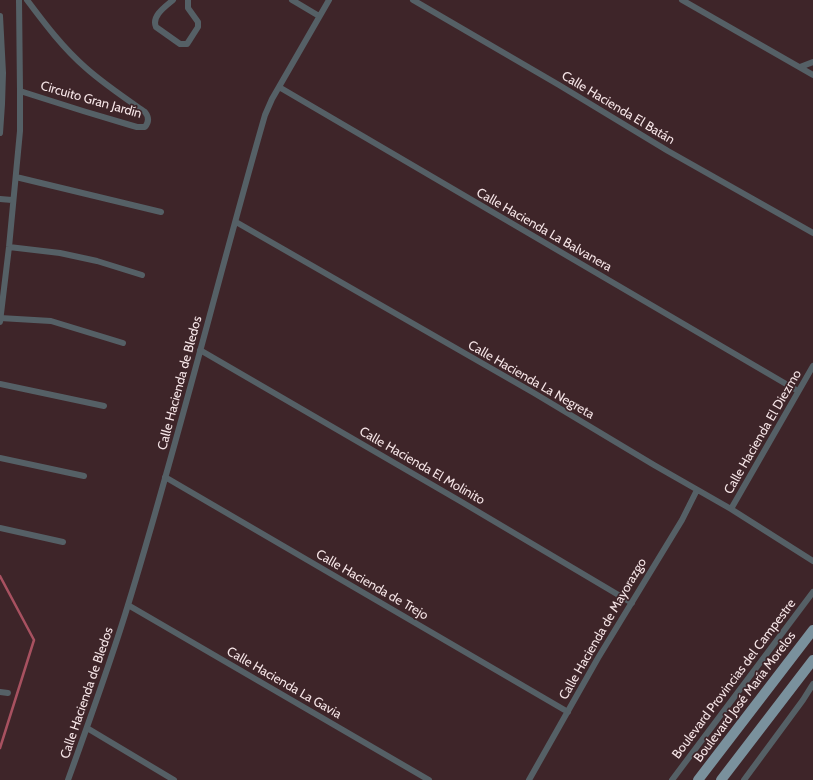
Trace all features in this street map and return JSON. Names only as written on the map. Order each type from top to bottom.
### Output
[{"type":"main road","name":"Boulevard José María Morelos","points":[[698,780],[813,630]]},
{"type":"main road","points":[[721,780],[813,661]]},
{"type":"street","points":[[0,322],[2,286],[9,247],[12,200],[16,177],[20,131],[19,0]]},
{"type":"street","name":"Circuito Gran Jardín","points":[[20,91],[138,127],[145,126],[148,122],[145,112],[87,69],[74,57],[27,0]]},
{"type":"street","points":[[173,0],[156,17],[154,24],[180,44],[187,44],[198,27],[198,22],[188,8],[188,0]]},
{"type":"street","points":[[292,0],[319,16]]},
{"type":"street","name":"Calle Hacienda de Bledos","points":[[68,780],[128,605],[265,116],[278,87],[329,0]]},
{"type":"street","name":"Calle Hacienda El Batán","points":[[414,0],[668,151],[813,233]]},
{"type":"street","points":[[682,0],[813,75]]},
{"type":"street","points":[[0,16],[2,104],[0,133]]},
{"type":"street","points":[[800,67],[813,62]]},
{"type":"street","name":"Calle Hacienda La Balvanera","points":[[278,87],[798,391]]},
{"type":"street","points":[[16,177],[161,212]]},
{"type":"street","points":[[0,199],[12,200]]},
{"type":"street","name":"Calle Hacienda La Negreta","points":[[236,222],[527,389],[731,509],[813,561]]},
{"type":"street","points":[[9,247],[60,253],[97,261],[142,275]]},
{"type":"street","points":[[0,318],[51,321],[123,343]]},
{"type":"street","name":"Calle Hacienda El Molinito","points":[[200,350],[632,603]]},
{"type":"street","name":"Calle Hacienda El Diezmo","points":[[731,509],[813,366]]},
{"type":"street","points":[[0,384],[104,406]]},
{"type":"street","points":[[0,458],[84,476]]},
{"type":"street","name":"Calle Hacienda de Trejo","points":[[165,477],[568,712]]},
{"type":"street","name":"Calle Hacienda de Mayorazgo","points":[[528,780],[598,658],[682,520],[697,490]]},
{"type":"street","points":[[0,528],[63,542]]},
{"type":"street","name":"Boulevard Provincias del Campestre","points":[[672,780],[813,592]]},
{"type":"street","name":"Calle Hacienda La Gavia","points":[[128,605],[429,780]]},
{"type":"street","points":[[744,780],[803,700],[813,684]]},
{"type":"street","points":[[0,692],[8,693]]},
{"type":"street","points":[[87,728],[174,780]]},
{"type":"waterway","points":[[0,576],[34,640],[0,748]]}]
